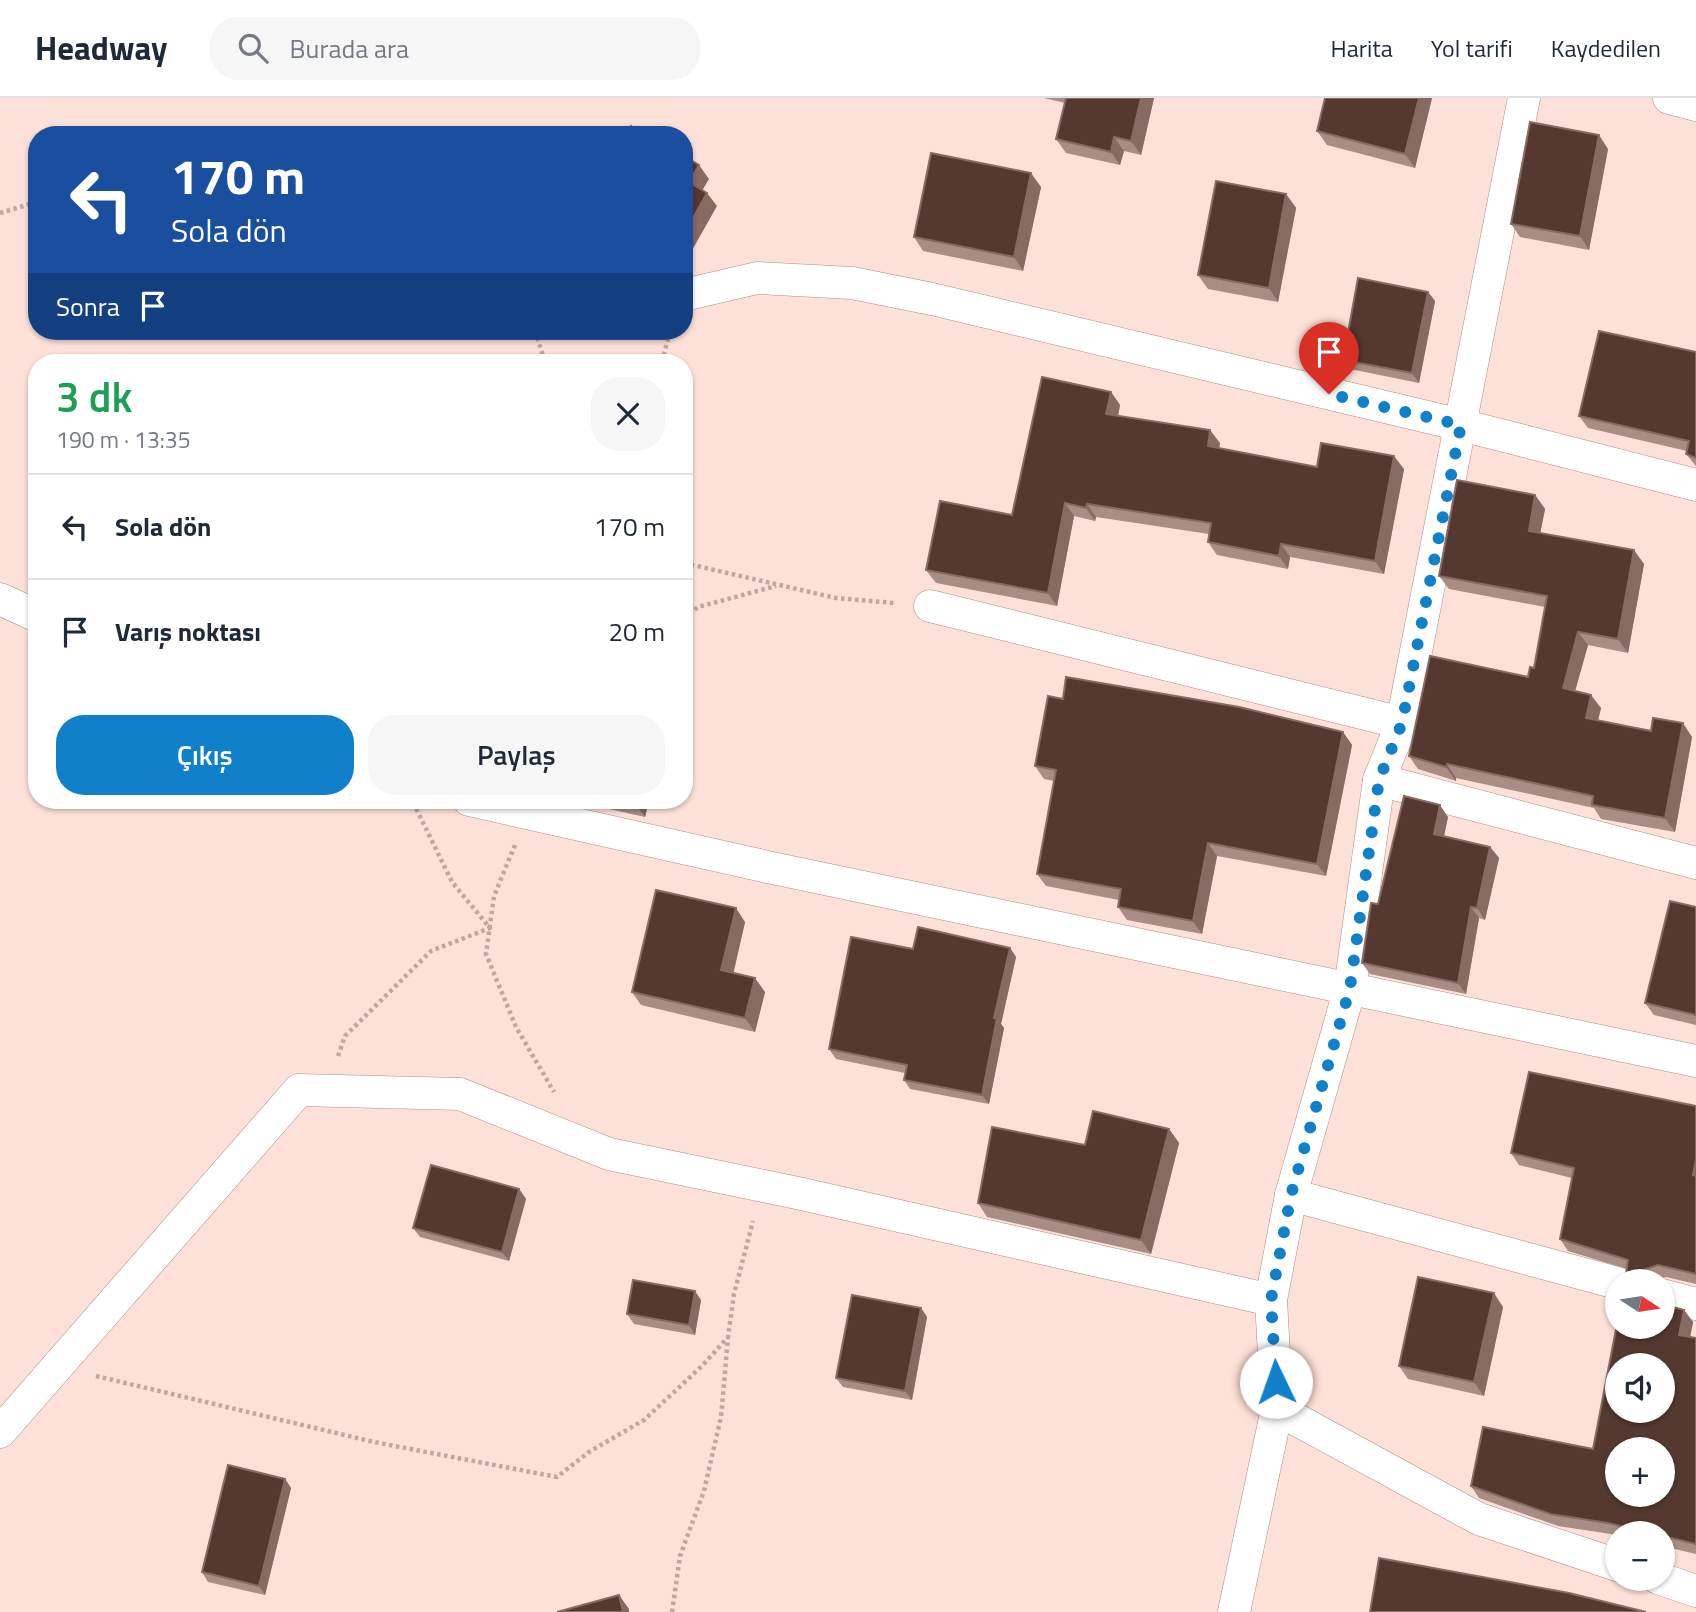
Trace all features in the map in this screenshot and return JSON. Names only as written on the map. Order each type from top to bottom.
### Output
[{"type":"street","points":[[1234,1612],[1277,1409],[1271,1300],[1291,1195],[1350,988],[1379,780],[1402,723],[1524,98]]},
{"type":"street","points":[[1668,98],[1696,105]]},
{"type":"street","points":[[693,293],[757,278],[852,283],[946,302],[1461,425],[1696,485]]},
{"type":"street","points":[[0,599],[28,612]]},
{"type":"street","points":[[930,606],[1402,723]]},
{"type":"street","points":[[1379,780],[1696,863]]},
{"type":"street","points":[[510,809],[772,867],[1696,1060]]},
{"type":"street","points":[[0,1432],[299,1090],[460,1094],[563,1138],[609,1154],[1271,1300]]},
{"type":"street","points":[[1291,1195],[1605,1280]]},
{"type":"street","points":[[1675,1298],[1696,1304]]},
{"type":"street","points":[[1277,1409],[1479,1519],[1605,1561]]},
{"type":"street","points":[[1675,1584],[1696,1591]]},
{"type":"path","points":[[0,213],[28,205]]},
{"type":"path","points":[[693,565],[836,598],[930,606]]},
{"type":"path","points":[[693,611],[698,607],[777,586]]},
{"type":"path","points":[[416,809],[452,882],[490,928]]},
{"type":"path","points":[[528,813],[494,897],[486,954],[516,1027],[555,1094],[563,1138]]},
{"type":"path","points":[[326,1091],[345,1036],[375,1004],[431,951],[490,928]]},
{"type":"path","points":[[672,1612],[680,1556],[704,1491],[721,1417],[734,1294],[762,1186]]},
{"type":"path","points":[[58,1365],[126,1385],[374,1442],[557,1477],[589,1452],[644,1420],[702,1366],[728,1337]]},
{"type":"building","points":[[1066,98],[1141,98],[1131,141],[1114,137],[1111,152],[1056,139]]},
{"type":"building","points":[[1325,98],[1419,98],[1405,154],[1317,131]]},
{"type":"building","points":[[1530,122],[1599,135],[1580,236],[1511,224]]},
{"type":"building","points":[[931,153],[1031,173],[1014,257],[914,237]]},
{"type":"building","points":[[693,161],[699,165],[693,175]]},
{"type":"building","points":[[1216,181],[1286,194],[1269,288],[1198,275]]},
{"type":"building","points":[[693,184],[707,193],[693,218]]},
{"type":"building","points":[[1358,278],[1428,292],[1412,373],[1343,360]]},
{"type":"building","points":[[1599,331],[1696,352],[1696,458],[1686,454],[1689,441],[1579,416]]},
{"type":"building","points":[[1042,377],[1111,392],[1106,414],[1210,430],[1208,446],[1317,467],[1321,443],[1394,456],[1375,561],[1281,544],[1279,556],[1208,542],[1211,523],[1087,504],[1086,508],[1065,503],[1048,593],[926,570],[940,501],[1012,515]]},
{"type":"building","points":[[1457,480],[1535,495],[1529,531],[1634,550],[1618,639],[1578,632],[1563,688],[1591,695],[1586,718],[1651,731],[1653,718],[1683,723],[1665,818],[1592,805],[1593,796],[1447,764],[1446,767],[1409,756],[1430,656],[1528,677],[1530,667],[1534,668],[1547,596],[1439,576]]},
{"type":"building","points":[[1066,677],[1239,707],[1343,732],[1317,864],[1208,843],[1193,921],[1118,907],[1121,889],[1037,874],[1056,770],[1035,766],[1048,696],[1063,699]]},
{"type":"building","points":[[1404,796],[1440,805],[1434,834],[1490,847],[1477,908],[1471,907],[1458,983],[1362,963],[1371,903],[1378,904]]},
{"type":"building","points":[[656,890],[736,908],[721,970],[755,978],[745,1018],[632,992]]},
{"type":"building","points":[[1670,901],[1696,907],[1696,1015],[1645,1003]]},
{"type":"building","points":[[918,927],[1010,948],[994,1018],[997,1018],[982,1095],[904,1080],[907,1065],[829,1049],[851,937],[913,949]]},
{"type":"building","points":[[1529,1072],[1696,1106],[1696,1159],[1693,1175],[1696,1176],[1696,1274],[1658,1265],[1646,1269],[1627,1269],[1628,1260],[1560,1239],[1574,1168],[1511,1153]]},
{"type":"building","points":[[1093,1111],[1169,1129],[1141,1240],[978,1203],[992,1127],[1085,1145]]},
{"type":"building","points":[[431,1165],[519,1189],[502,1252],[413,1228]]},
{"type":"building","points":[[1418,1277],[1494,1293],[1474,1382],[1399,1366]]},
{"type":"building","points":[[633,1280],[695,1291],[689,1325],[627,1314]]},
{"type":"building","points":[[852,1295],[921,1308],[905,1391],[836,1378]]},
{"type":"building","points":[[1675,1308],[1684,1310],[1679,1335],[1696,1338],[1696,1544],[1675,1539],[1675,1521],[1605,1523],[1550,1514],[1471,1486],[1483,1427],[1593,1449],[1605,1386],[1605,1423],[1675,1423],[1675,1353],[1611,1353],[1614,1339],[1675,1339]]},
{"type":"building","points":[[228,1465],[285,1479],[259,1586],[202,1572]]},
{"type":"building","points":[[1379,1558],[1569,1593],[1646,1612],[1370,1612]]},
{"type":"building","points":[[619,1595],[623,1612],[557,1612]]},
{"type":"route","points":[[1276,1382],[1271,1300],[1291,1195],[1350,988],[1379,780],[1402,723],[1461,425],[1329,394]]}]
